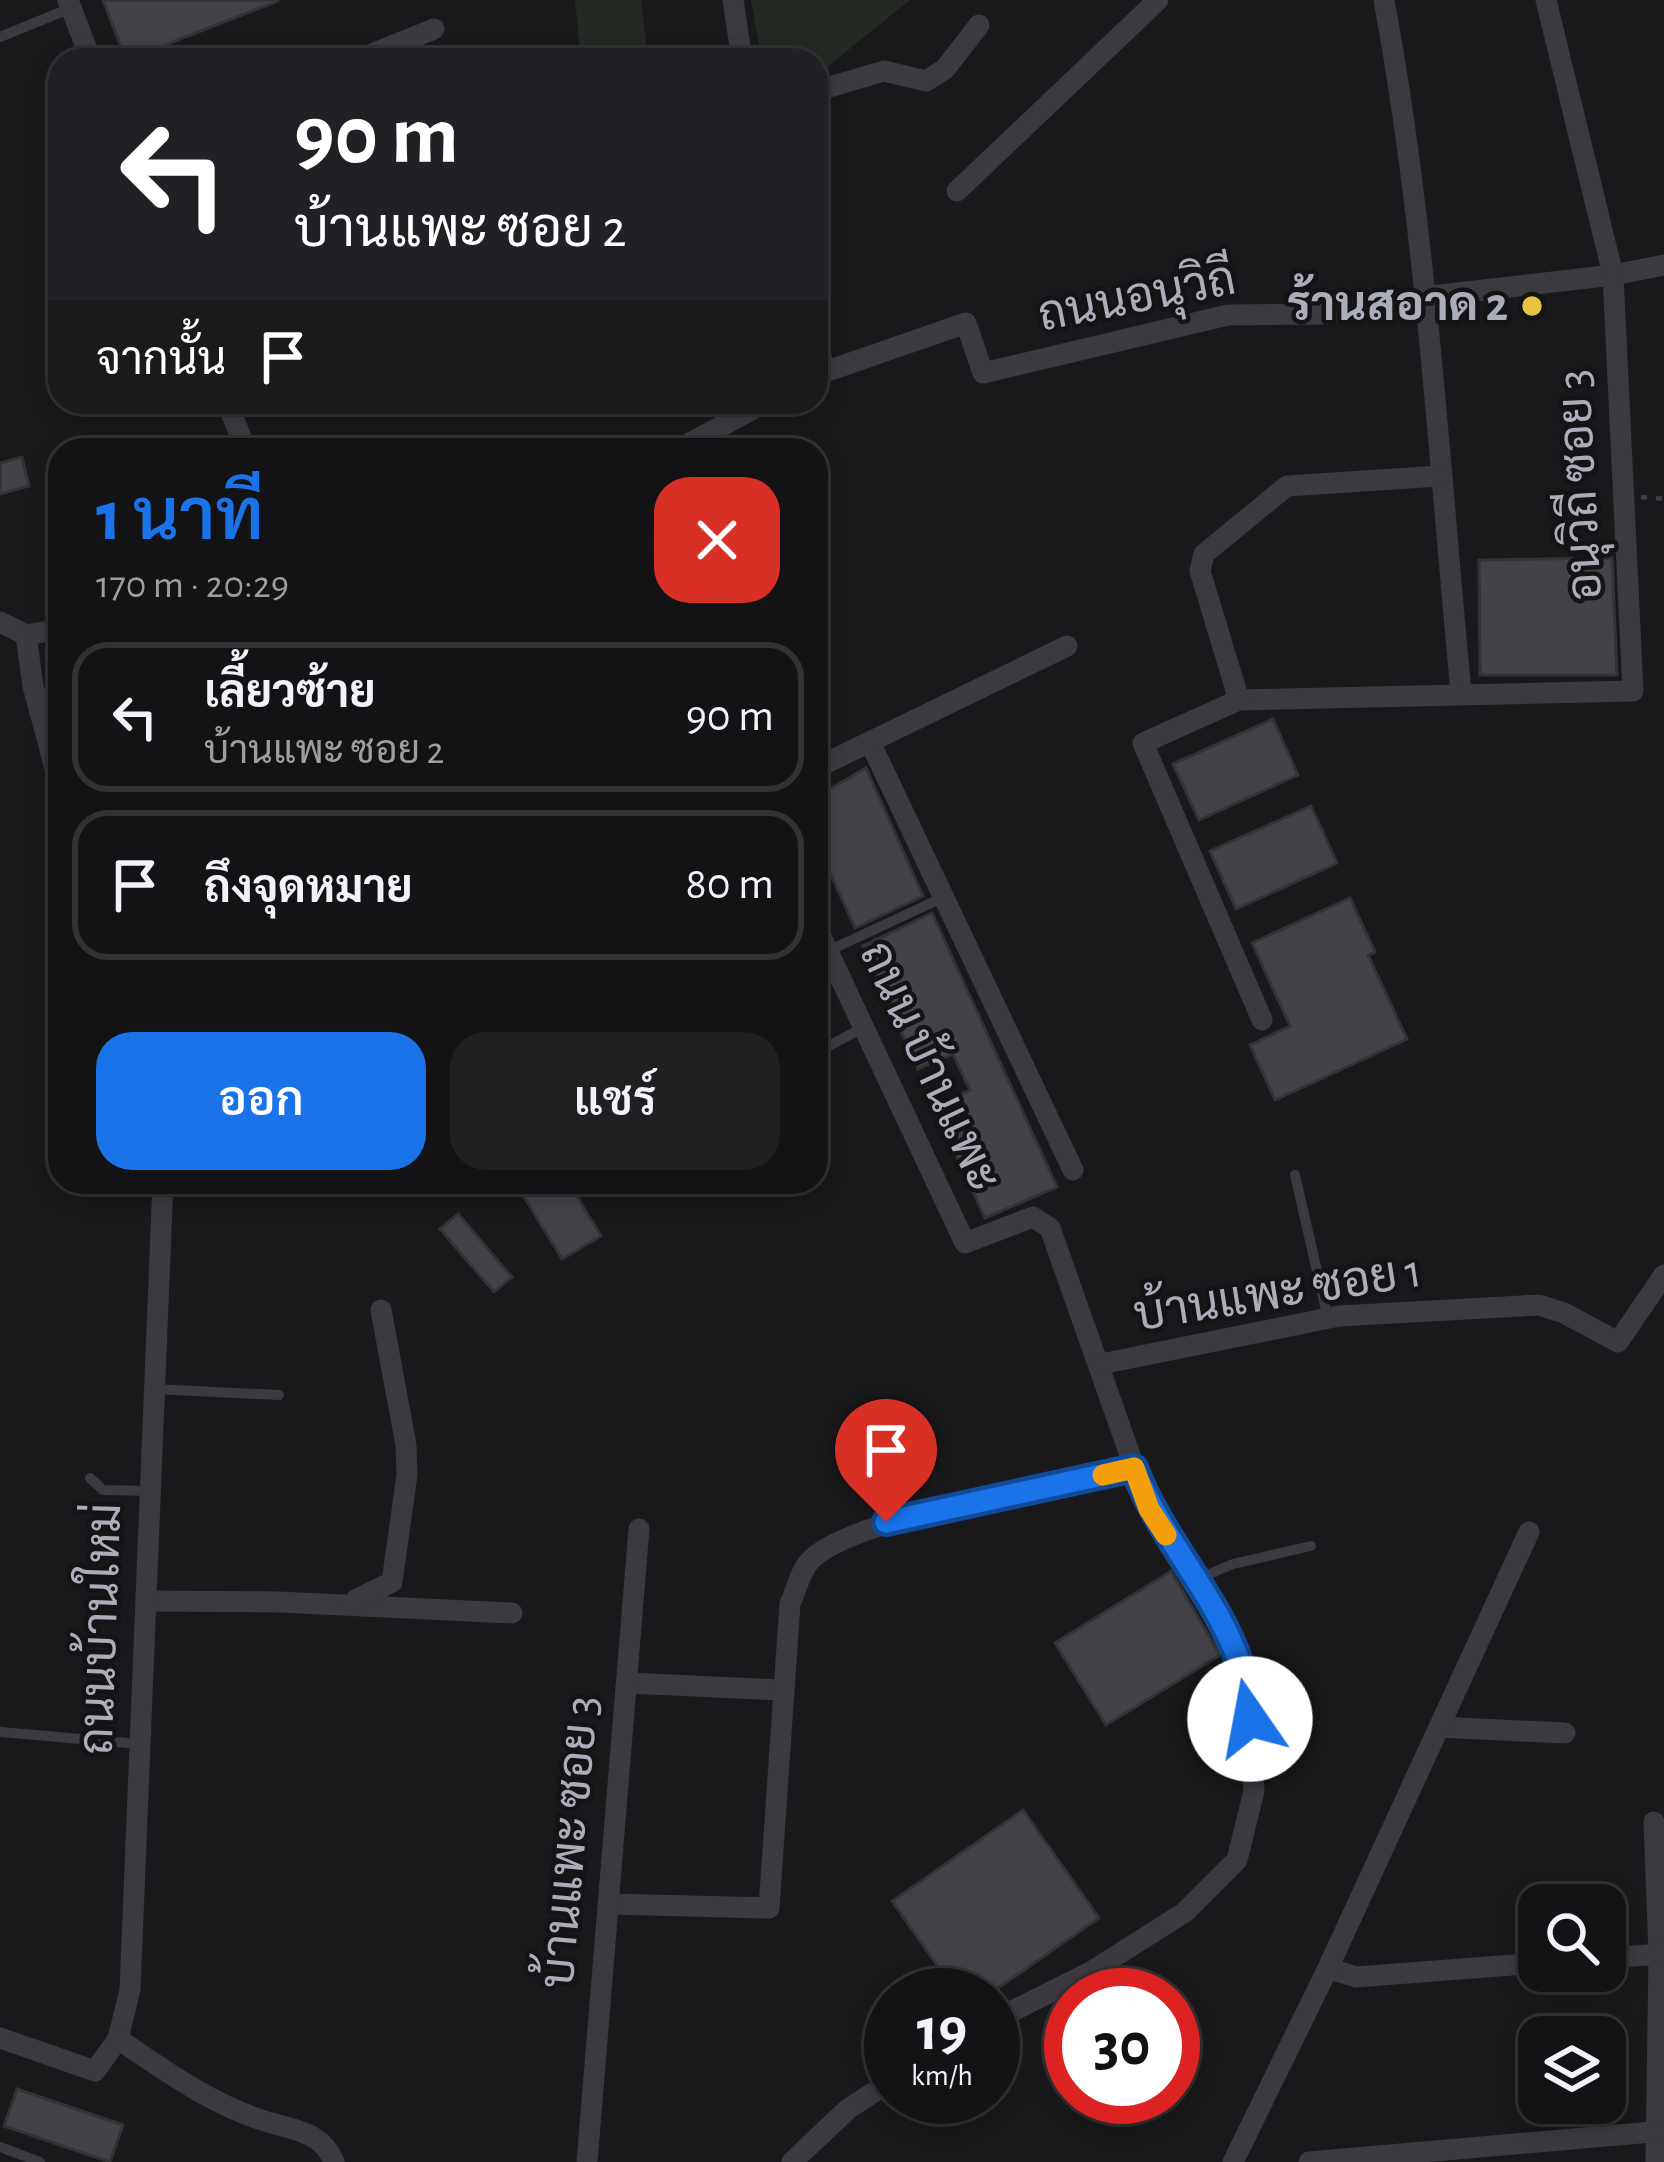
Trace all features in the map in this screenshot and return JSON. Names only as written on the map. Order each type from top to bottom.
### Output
[{"type":"street","points":[[733,0],[740,48]]},
{"type":"street","points":[[957,191],[1158,0]]},
{"type":"street","points":[[1262,1020],[1143,743],[1239,700],[1460,692],[1423,297],[1384,0]]},
{"type":"street","name":"อนุวิถี ซอย 3","points":[[1460,692],[1633,691],[1613,275],[1546,0]]},
{"type":"street","points":[[69,4],[86,48]]},
{"type":"street","points":[[828,87],[884,71],[926,81],[945,69],[979,25]]},
{"type":"street","points":[[387,48],[434,29]]},
{"type":"street","name":"ถนนอนุวิถี","points":[[828,370],[966,323],[983,373],[1228,315],[1324,314],[1664,265]]},
{"type":"street","points":[[699,438],[744,414]]},
{"type":"street","points":[[1239,700],[1200,571],[1204,554],[1287,486],[1440,476]]},
{"type":"street","points":[[0,622],[26,635],[48,631]]},
{"type":"street","points":[[26,635],[48,742]]},
{"type":"street","points":[[828,762],[1067,646]]},
{"type":"street","points":[[870,742],[1072,1170]]},
{"type":"street","name":"ถนน บ้านแพะ","points":[[828,951],[965,1244],[1033,1217],[1050,1228],[1101,1364]]},
{"type":"street","name":"ถนนบ้านใหม่","points":[[0,2038],[95,2071],[118,2038],[130,1990],[162,1194]]},
{"type":"street","name":"บ้านแพะ ซอย 1","points":[[1101,1364],[1328,1319],[1539,1305],[1564,1312],[1618,1342],[1664,1275]]},
{"type":"street","points":[[353,1606],[357,1599],[392,1582],[406,1474],[406,1433],[381,1310]]},
{"type":"street","points":[[1020,2007],[1092,1971],[1185,1912],[1237,1860],[1254,1791],[1250,1719],[1240,1665],[1221,1621],[1149,1509],[1101,1364]]},
{"type":"street","points":[[609,1904],[770,1908],[790,1604],[808,1562],[841,1538],[886,1522],[1134,1468]]},
{"type":"street","name":"บ้านแพะ ซอย 3","points":[[587,2162],[639,1529]]},
{"type":"street","points":[[1233,2162],[1529,1532]]},
{"type":"street","points":[[146,1600],[512,1613]]},
{"type":"street","points":[[627,1683],[782,1690]]},
{"type":"street","points":[[1439,1727],[1565,1733]]},
{"type":"street","points":[[1654,1822],[1662,1954],[1656,2162]]},
{"type":"street","points":[[1626,1957],[1662,1954]]},
{"type":"street","points":[[1328,1968],[1356,1977],[1518,1965]]},
{"type":"street","points":[[118,2038],[214,2104],[304,2129],[330,2152],[334,2162]]},
{"type":"street","points":[[792,2162],[864,2099]]},
{"type":"street","points":[[1310,2162],[1660,2132]]},
{"type":"lane","points":[[0,37],[69,4]]},
{"type":"lane","points":[[828,951],[944,897]]},
{"type":"lane","points":[[828,1046],[863,1027]]},
{"type":"lane","points":[[1295,1175],[1328,1319]]},
{"type":"lane","points":[[154,1388],[279,1395]]},
{"type":"lane","points":[[90,1478],[103,1490],[150,1491]]},
{"type":"lane","points":[[1195,1580],[1233,1564],[1311,1546]]},
{"type":"lane","points":[[0,1732],[139,1744]]},
{"type":"lane","points":[[0,2147],[40,2162]]},
{"type":"shaded area","points":[[575,0],[641,0],[646,48],[580,48]]},
{"type":"shaded area","points":[[751,0],[910,0],[828,66],[828,48],[760,48]]},
{"type":"building","points":[[103,0],[278,0],[157,48],[121,48]]},
{"type":"building","points":[[22,457],[29,486],[0,494],[0,463]]},
{"type":"building","points":[[1612,558],[1617,675],[1480,675],[1479,560]]},
{"type":"building","points":[[1273,719],[1298,775],[1199,820],[1173,764]]},
{"type":"building","points":[[866,768],[923,896],[855,928],[828,868],[828,790]]},
{"type":"building","points":[[1311,806],[1337,863],[1236,909],[1210,851]]},
{"type":"building","points":[[1350,898],[1375,952],[1368,955],[1407,1039],[1275,1100],[1250,1045],[1290,1026],[1252,943]]},
{"type":"building","points":[[932,913],[1057,1187],[985,1218],[934,1106],[970,1090],[953,1054],[918,1069],[863,946]]},
{"type":"building","points":[[522,1194],[575,1194],[601,1236],[562,1259]]},
{"type":"building","points":[[458,1214],[512,1277],[494,1292],[440,1229]]},
{"type":"building","points":[[1171,1571],[1220,1655],[1106,1725],[1055,1643]]},
{"type":"building","points":[[1023,1810],[1099,1918],[1020,1973],[1020,1968],[939,1968],[892,1901]]},
{"type":"building","points":[[17,2089],[123,2125],[110,2162],[4,2126]]},
{"type":"slow traffic","points":[[1103,1475],[1134,1468],[1149,1509],[1166,1535]]},
{"type":"place","name":"ร้านสอาด 2","points":[[1532,306]]},
{"type":"route","points":[[886,1522],[1134,1468],[1149,1509],[1221,1621],[1240,1665],[1250,1719]]}]
